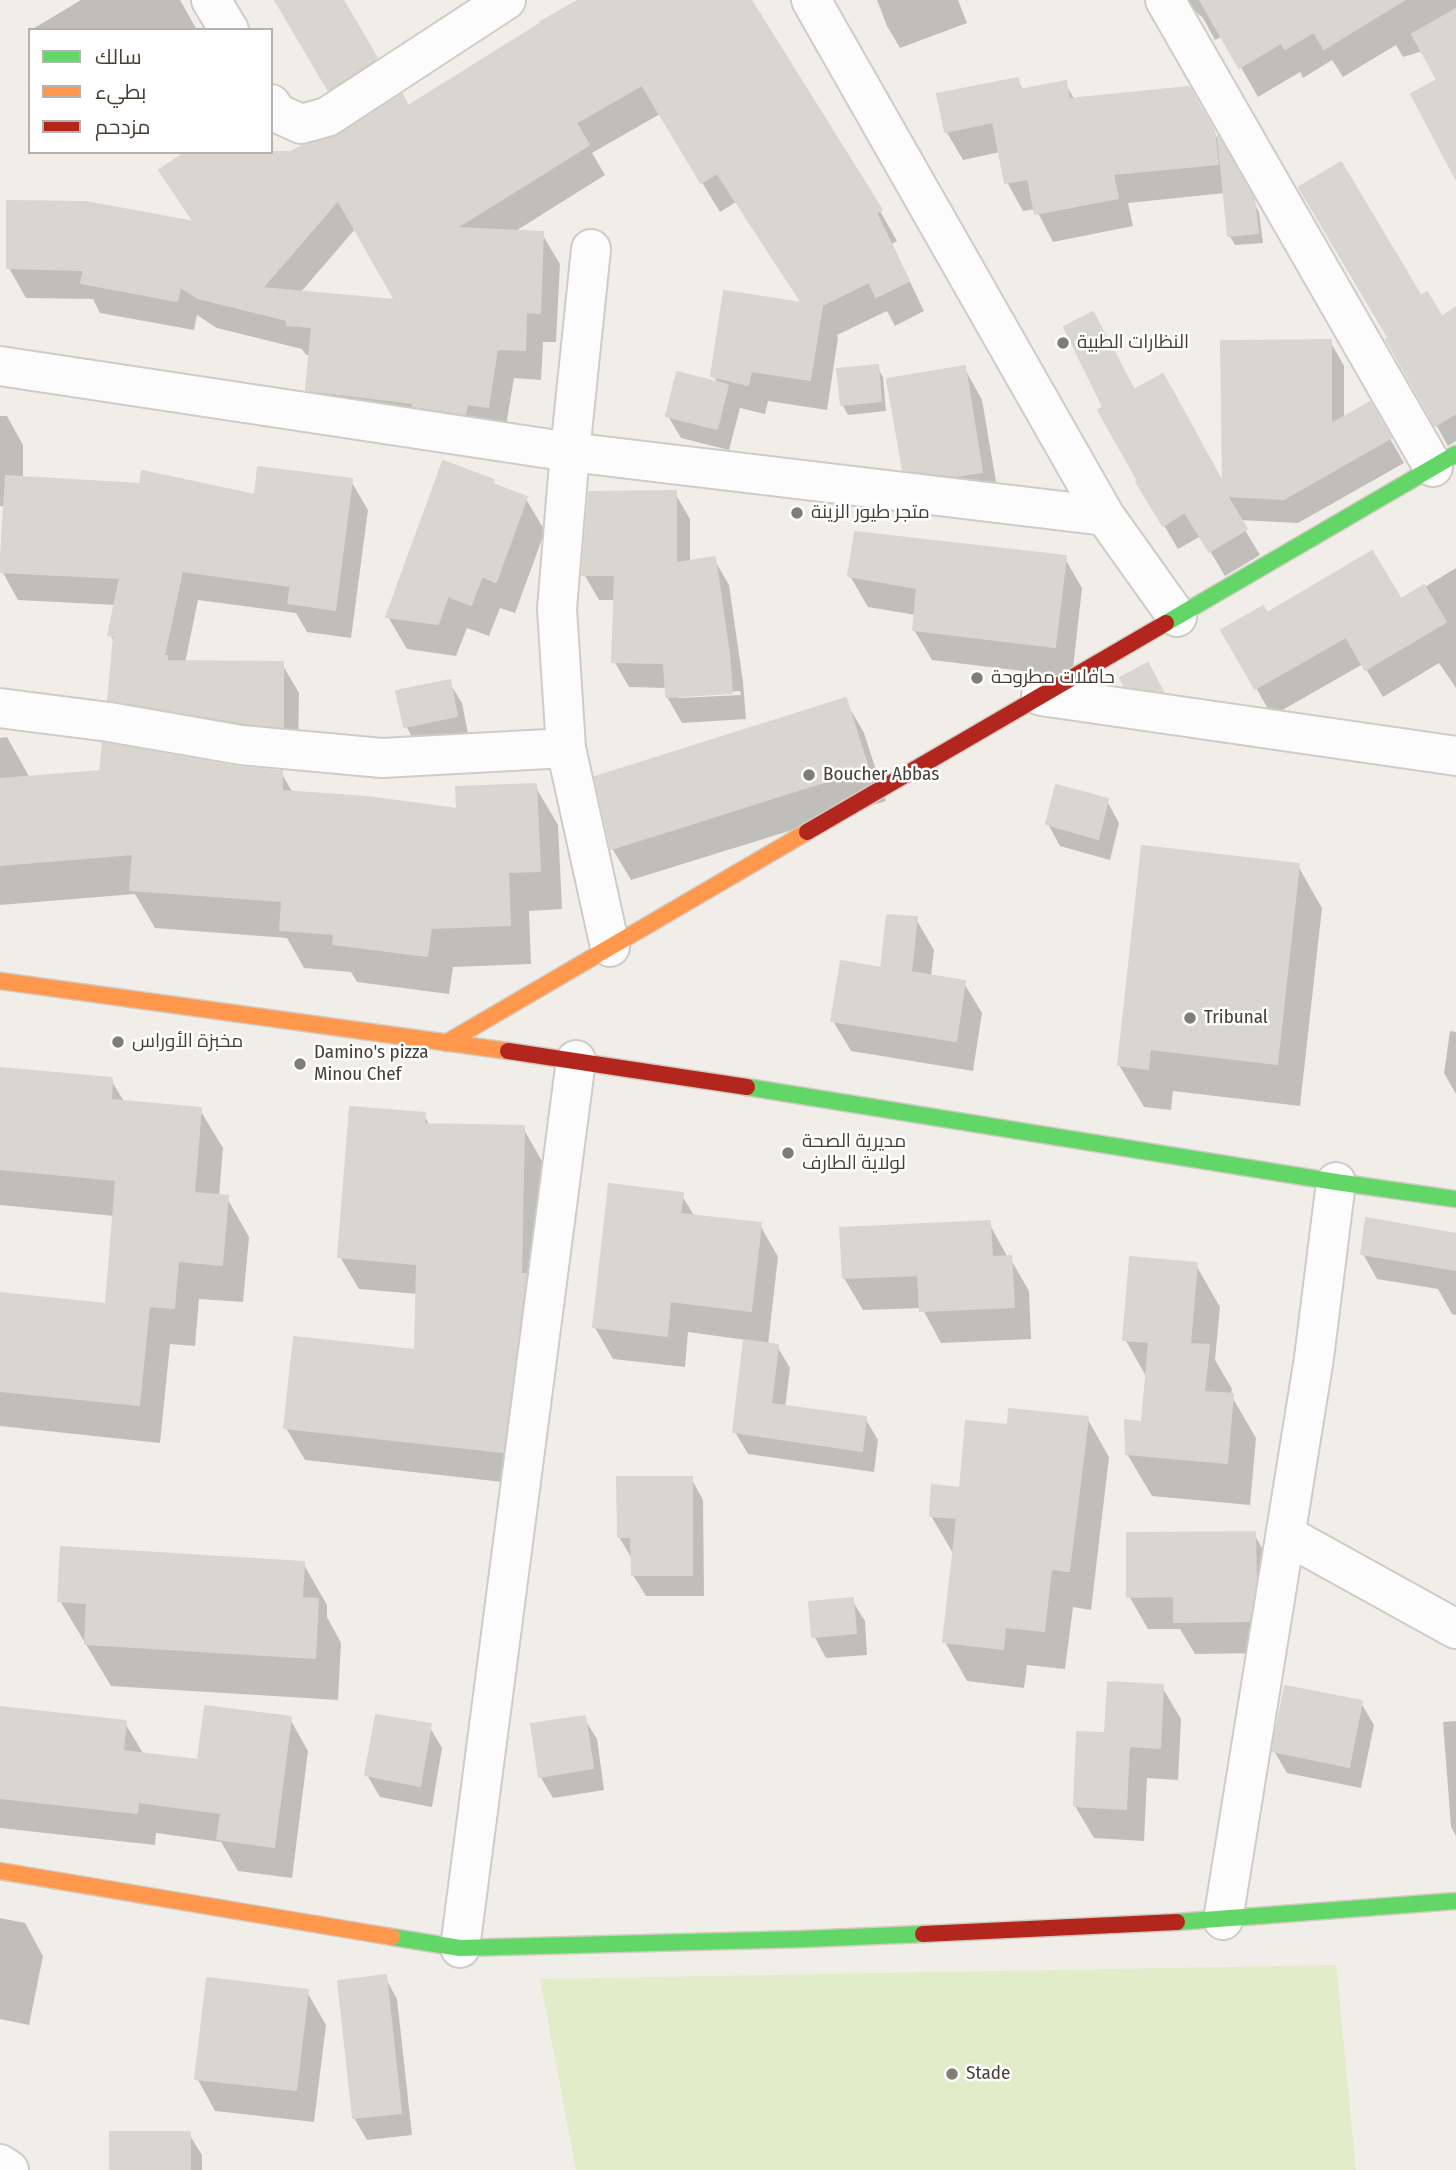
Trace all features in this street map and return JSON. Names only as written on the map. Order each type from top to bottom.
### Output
[{"type":"street","points":[[211,0],[228,28]]},
{"type":"street","points":[[273,108],[276,113],[301,124],[327,117],[506,0]]},
{"type":"street","points":[[811,0],[1105,516],[1177,617]]},
{"type":"street","points":[[446,1043],[1445,460],[1165,0]]},
{"type":"street","points":[[591,249],[557,610],[566,748],[610,947]]},
{"type":"street","points":[[0,366],[570,452],[1105,516]]},
{"type":"street","points":[[1041,696],[1456,755]]},
{"type":"street","points":[[0,708],[109,722],[241,745],[382,758],[566,748]]},
{"type":"street","points":[[0,981],[576,1060],[1456,1199]]},
{"type":"street","points":[[460,1948],[576,1060]]},
{"type":"street","points":[[1223,1920],[1314,1358],[1336,1182]]},
{"type":"street","points":[[1286,1535],[1456,1629]]},
{"type":"street","points":[[0,1871],[460,1948],[790,1939],[1223,1920],[1456,1901]]},
{"type":"street","points":[[0,2164],[9,2170]]},
{"type":"green space","name":"Stade","points":[[1336,1965],[1356,2170],[576,2170],[540,1979]]},
{"type":"building","points":[[275,0],[343,0],[377,58],[328,90]]},
{"type":"building","points":[[579,0],[751,0],[882,210],[876,213],[909,281],[876,297],[869,282],[820,306],[810,380],[751,371],[748,385],[711,376],[724,291],[802,303],[717,173],[701,183],[642,85],[576,123],[589,145],[456,228],[543,232],[540,313],[526,312],[525,350],[497,349],[488,407],[467,404],[465,414],[413,406],[413,403],[306,390],[312,327],[287,325],[287,320],[198,298],[180,287],[177,301],[81,283],[84,270],[7,268],[7,201],[86,202],[194,222],[159,170],[183,154],[273,154],[291,152],[303,145],[333,138],[402,94],[408,106]],"holes":[[[338,200],[395,300],[262,288]]]},
{"type":"building","points":[[1200,0],[1404,0],[1324,49],[1314,32],[1285,49],[1281,43],[1239,68]]},
{"type":"building","points":[[1456,9],[1456,179],[1411,94],[1437,80],[1412,34]]},
{"type":"building","points":[[1018,78],[1020,90],[1066,81],[1069,99],[1189,87],[1214,130],[1218,164],[1113,174],[1118,198],[1035,214],[1028,179],[1005,183],[993,122],[945,132],[937,94]]},
{"type":"building","points":[[1218,136],[1254,199],[1258,233],[1228,236]]},
{"type":"building","points":[[1341,162],[1421,296],[1427,292],[1442,317],[1456,307],[1456,413],[1435,426],[1386,339],[1389,339],[1299,187]]},
{"type":"building","points":[[1093,312],[1134,390],[1163,374],[1223,483],[1221,341],[1331,340],[1331,424],[1370,402],[1391,438],[1284,499],[1227,496],[1247,529],[1209,552],[1185,512],[1163,526],[1098,410],[1103,407],[1064,327]]},
{"type":"building","points":[[878,365],[881,401],[841,405],[837,369]]},
{"type":"building","points":[[965,366],[982,472],[957,476],[903,470],[887,379]]},
{"type":"building","points":[[677,372],[728,385],[717,429],[666,416]]},
{"type":"building","points":[[443,461],[494,480],[493,484],[527,497],[496,582],[482,576],[471,605],[448,596],[438,624],[386,617]]},
{"type":"building","points":[[258,467],[352,479],[335,610],[288,603],[291,586],[182,571],[164,656],[167,656],[167,661],[283,662],[283,727],[108,700],[114,636],[108,635],[120,578],[0,572],[6,476],[140,484],[142,471],[255,495]]},
{"type":"building","points":[[676,491],[676,563],[715,557],[732,693],[666,697],[664,663],[612,662],[615,575],[582,575],[589,492]]},
{"type":"building","points":[[855,532],[1066,556],[1055,647],[913,630],[917,588],[848,576]]},
{"type":"building","points":[[1372,551],[1401,599],[1424,585],[1446,622],[1365,670],[1346,637],[1255,689],[1221,630],[1263,606],[1267,613]]},
{"type":"building","points":[[1148,663],[1163,692],[1124,686],[1120,678]]},
{"type":"building","points":[[450,680],[457,716],[404,727],[396,691]]},
{"type":"building","points":[[846,698],[868,768],[611,849],[595,777]]},
{"type":"building","points":[[103,743],[237,767],[282,771],[282,791],[367,797],[457,809],[456,787],[536,784],[540,871],[508,872],[510,925],[431,928],[427,956],[333,944],[334,934],[280,930],[282,901],[130,890],[133,854],[0,865],[0,779],[100,771]]},
{"type":"building","points":[[1056,785],[1108,799],[1098,839],[1046,824]]},
{"type":"building","points":[[1142,846],[1299,864],[1277,1064],[1150,1049],[1148,1069],[1118,1065]]},
{"type":"building","points":[[887,915],[917,917],[911,972],[965,981],[956,1041],[831,1021],[841,961],[881,968]]},
{"type":"building","points":[[0,1068],[112,1078],[111,1100],[201,1108],[194,1193],[228,1196],[222,1265],[178,1261],[174,1308],[149,1306],[139,1405],[0,1391],[0,1293],[106,1304],[116,1180],[0,1169]]},
{"type":"building","points":[[350,1107],[425,1113],[424,1124],[524,1126],[521,1274],[526,1274],[503,1452],[284,1428],[294,1337],[415,1350],[417,1264],[338,1257]]},
{"type":"building","points":[[609,1184],[683,1193],[680,1214],[761,1223],[751,1311],[670,1301],[667,1336],[593,1327]]},
{"type":"building","points":[[1366,1218],[1456,1234],[1456,1270],[1361,1254]]},
{"type":"building","points":[[990,1221],[992,1257],[1011,1256],[1014,1307],[920,1311],[918,1275],[843,1278],[840,1228]]},
{"type":"building","points":[[1130,1257],[1197,1263],[1190,1344],[1209,1345],[1204,1392],[1233,1394],[1227,1463],[1126,1454],[1125,1420],[1142,1422],[1149,1342],[1123,1340]]},
{"type":"building","points":[[744,1340],[778,1345],[771,1404],[866,1417],[862,1451],[733,1432]]},
{"type":"building","points":[[1009,1409],[1088,1417],[1069,1571],[1051,1569],[1044,1631],[1005,1627],[1003,1649],[943,1642],[957,1518],[930,1516],[932,1485],[960,1488],[966,1421],[1008,1425]]},
{"type":"building","points":[[617,1477],[692,1477],[692,1575],[632,1575],[631,1537],[618,1537]]},
{"type":"building","points":[[1255,1532],[1256,1581],[1249,1621],[1174,1622],[1174,1596],[1127,1597],[1127,1533]]},
{"type":"building","points":[[61,1547],[304,1562],[302,1598],[318,1599],[315,1658],[85,1644],[87,1603],[58,1601]]},
{"type":"building","points":[[853,1598],[856,1633],[812,1637],[809,1602]]},
{"type":"building","points":[[1108,1682],[1163,1685],[1160,1748],[1129,1746],[1126,1809],[1074,1806],[1077,1732],[1105,1733]]},
{"type":"building","points":[[1285,1686],[1362,1701],[1349,1767],[1272,1751]]},
{"type":"building","points":[[205,1706],[291,1717],[274,1847],[217,1839],[221,1813],[138,1802],[137,1813],[0,1798],[0,1707],[126,1721],[123,1751],[198,1760]]},
{"type":"building","points":[[376,1715],[431,1724],[420,1786],[365,1775]]},
{"type":"building","points":[[585,1716],[593,1768],[539,1777],[531,1724]]},
{"type":"building","points":[[386,1975],[401,2113],[353,2118],[338,1981]]},
{"type":"building","points":[[207,1978],[308,1990],[296,2090],[195,2079]]},
{"type":"building","points":[[110,2132],[190,2132],[190,2170],[110,2170]]},
{"type":"traffic: fast","points":[[1166,623],[1456,454]]},
{"type":"traffic: fast","points":[[747,1087],[1456,1199]]},
{"type":"traffic: fast","points":[[1177,1922],[1456,1901]]},
{"type":"traffic: fast","points":[[392,1937],[460,1948],[923,1934]]},
{"type":"traffic: slow","points":[[446,1043],[807,832]]},
{"type":"traffic: slow","points":[[0,981],[508,1051]]},
{"type":"traffic: slow","points":[[0,1871],[392,1937]]},
{"type":"traffic: jam","points":[[807,832],[1166,623]]},
{"type":"traffic: jam","points":[[508,1051],[747,1087]]},
{"type":"traffic: jam","points":[[923,1934],[1177,1922]]},
{"type":"place","name":"النظارات الطبية","points":[[1063,343]]},
{"type":"place","name":"متجر طيور الزينة","points":[[797,513]]},
{"type":"place","name":"حافلات مطروحة","points":[[977,678]]},
{"type":"place","name":"Boucher Abbas","points":[[809,775]]},
{"type":"place","name":"Tribunal","points":[[1190,1018]]},
{"type":"place","name":"مخبزة الأوراس","points":[[118,1042]]},
{"type":"place","name":"Damino's pizza Minou Chef","points":[[300,1064]]},
{"type":"place","name":"مديرية الصحة لولاية الطارف","points":[[788,1153]]},
{"type":"place","name":"Stade","points":[[952,2074]]}]
